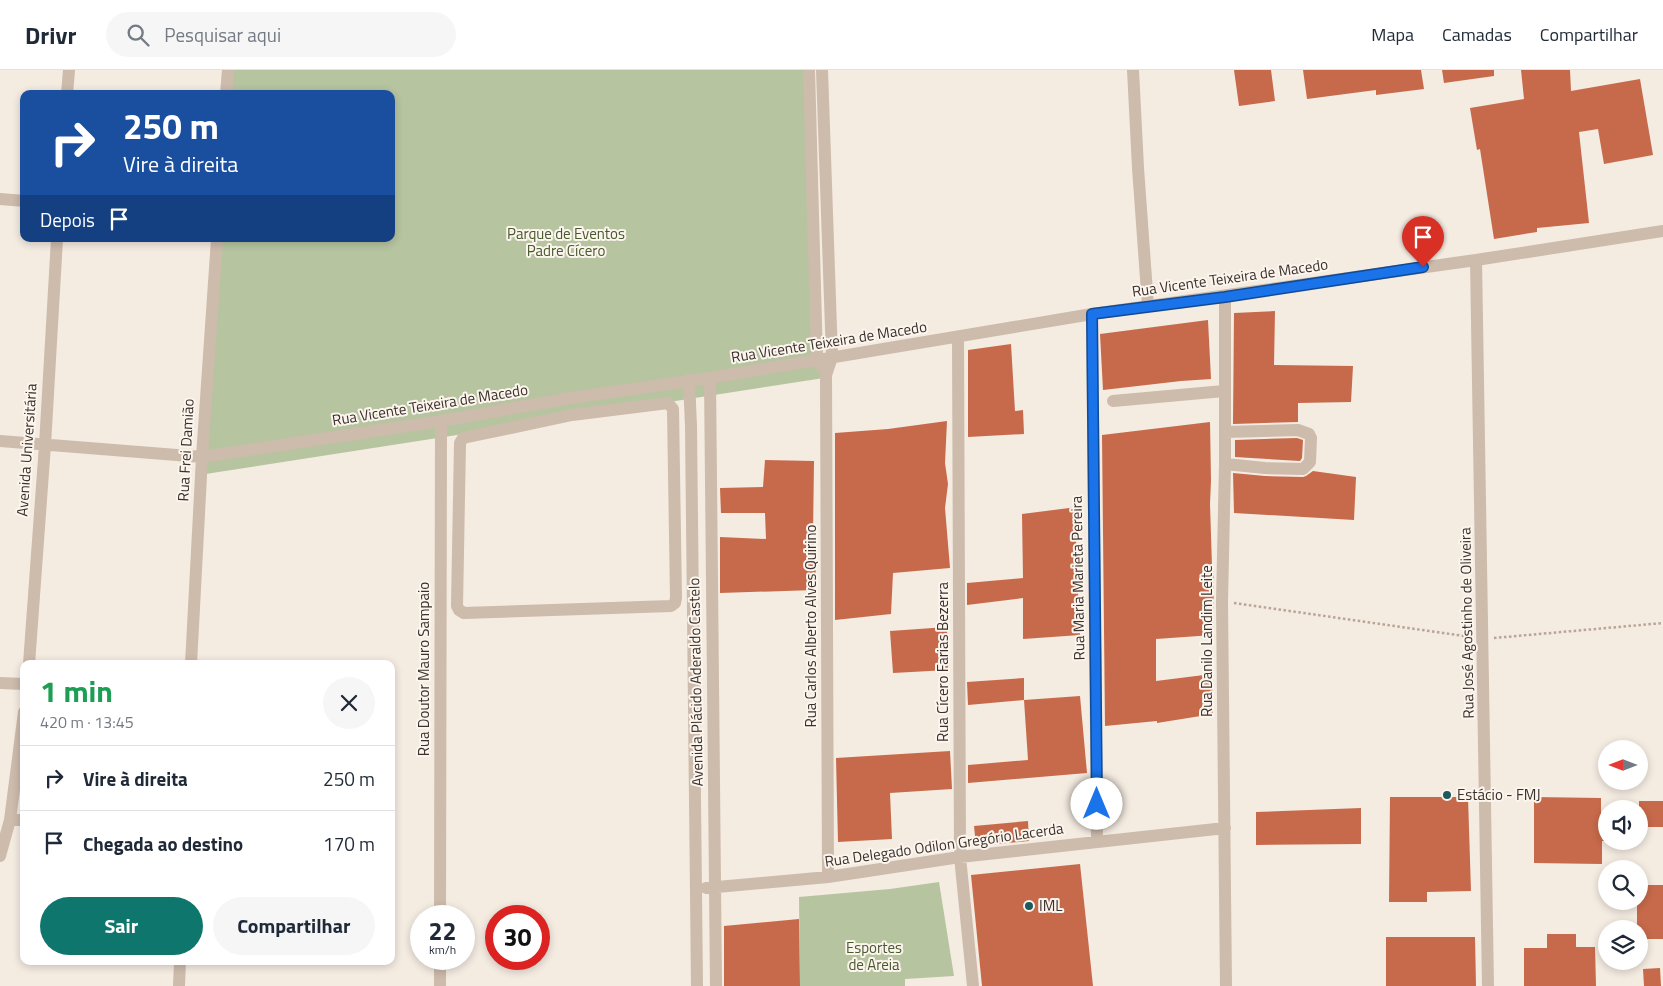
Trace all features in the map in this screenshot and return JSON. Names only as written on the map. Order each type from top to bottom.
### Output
[{"type":"street","points":[[67,90],[69,70]]},
{"type":"street","points":[[226,90],[228,70]]},
{"type":"street","points":[[809,70],[817,360],[826,375]]},
{"type":"street","points":[[822,70],[832,357],[826,375]]},
{"type":"street","points":[[1133,70],[1148,306]]},
{"type":"street","points":[[0,199],[20,201]]},
{"type":"street","name":"Rua Vicente Teixeira de Macedo","points":[[0,440],[202,457],[441,421],[570,398],[710,378],[1092,314],[1225,297],[1663,231]]},
{"type":"street","name":"Avenida Universitária","points":[[29,660],[45,445],[57,242]]},
{"type":"street","name":"Rua Frei Damião","points":[[192,660],[202,457],[217,242]]},
{"type":"street","name":"Rua José Agostinho de Oliveira","points":[[1476,260],[1484,638],[1488,986]]},
{"type":"street","name":"Rua Danilo Landim Leite","points":[[1225,297],[1225,464],[1222,602],[1226,986]]},
{"type":"street","name":"Rua Maria Marieta Pereira","points":[[1092,314],[1097,842]]},
{"type":"street","name":"Rua Cícero Farias Bezerra","points":[[958,337],[960,857],[972,986]]},
{"type":"street","name":"Rua Carlos Alberto Alves Quirino","points":[[826,375],[828,877]]},
{"type":"street","name":"Avenida Plácido Aderaldo Castelo","points":[[710,378],[716,986]]},
{"type":"street","name":"Avenida Plácido Aderaldo Castelo","points":[[689,380],[697,986]]},
{"type":"street","points":[[1113,401],[1224,391]]},
{"type":"street","points":[[570,398],[572,415]]},
{"type":"street","points":[[668,403],[672,405],[675,604],[671,606],[464,613],[459,610],[458,606],[461,440],[463,438],[572,415],[668,403]]},
{"type":"street","name":"Rua Doutor Mauro Sampaio","points":[[440,905],[441,421]]},
{"type":"street","points":[[1225,432],[1298,430],[1309,434],[1311,438],[1310,462],[1303,469],[1225,464]]},
{"type":"street","points":[[693,600],[712,600]]},
{"type":"street","points":[[0,683],[20,684]]},
{"type":"street","points":[[0,856],[10,820],[20,743]]},
{"type":"street","points":[[10,820],[20,820]]},
{"type":"street","name":"Rua Delegado Odilon Gregório Lacerda","points":[[696,888],[828,877],[960,857],[1225,828]]},
{"type":"street","points":[[179,986],[180,965]]},
{"type":"street","points":[[440,970],[440,986]]},
{"type":"path","points":[[1222,602],[1484,638],[1663,623]]},
{"type":"green space","name":"Parque de Eventos Padre Cícero","points":[[228,70],[809,70],[824,378],[199,475],[217,242],[395,242],[395,90],[226,90]]},
{"type":"green space","name":"Esportes de Areia","points":[[939,882],[954,976],[905,979],[905,986],[800,986],[799,897],[890,889]]},
{"type":"building","points":[[1234,70],[1271,70],[1275,101],[1239,106]]},
{"type":"building","points":[[1303,70],[1421,70],[1424,89],[1376,95],[1376,90],[1307,99]]},
{"type":"building","points":[[1442,70],[1494,70],[1494,76],[1444,83]]},
{"type":"building","points":[[1521,70],[1570,70],[1571,91],[1640,79],[1653,155],[1604,164],[1598,129],[1579,132],[1589,223],[1537,228],[1537,232],[1494,239],[1480,149],[1477,150],[1470,108],[1524,99]]},
{"type":"building","points":[[1275,311],[1274,365],[1353,366],[1351,402],[1298,403],[1298,422],[1233,424],[1234,313]]},
{"type":"building","points":[[1208,320],[1211,379],[1103,390],[1100,334]]},
{"type":"building","points":[[1011,344],[1015,411],[1023,410],[1024,434],[968,437],[968,350]]},
{"type":"building","points":[[947,421],[945,463],[948,484],[945,508],[950,568],[893,573],[891,614],[835,620],[835,433],[888,429]]},
{"type":"building","points":[[1210,422],[1210,504],[1214,575],[1213,635],[1156,639],[1156,681],[1212,674],[1213,714],[1157,723],[1157,721],[1105,726],[1102,435]]},
{"type":"building","points":[[1297,438],[1303,440],[1302,458],[1300,461],[1235,457],[1235,440]]},
{"type":"building","points":[[765,460],[814,461],[813,535],[816,562],[815,590],[720,593],[720,537],[766,539],[765,513],[721,513],[720,488],[763,487]]},
{"type":"building","points":[[1313,471],[1356,477],[1354,520],[1234,513],[1233,473],[1303,477]]},
{"type":"building","points":[[1077,507],[1076,550],[1080,635],[1023,639],[1023,598],[967,605],[967,583],[1023,578],[1022,514]]},
{"type":"building","points":[[947,627],[948,670],[893,673],[890,631]]},
{"type":"building","points":[[1024,678],[1024,700],[968,705],[967,682]]},
{"type":"building","points":[[1080,696],[1087,773],[968,783],[968,765],[1028,760],[1024,700]]},
{"type":"building","points":[[950,751],[952,789],[890,793],[892,839],[838,842],[836,758]]},
{"type":"building","points":[[1390,797],[1468,797],[1471,891],[1427,892],[1427,902],[1389,902]]},
{"type":"building","points":[[1534,797],[1601,798],[1601,800],[1598,800],[1598,850],[1602,850],[1602,860],[1598,860],[1598,864],[1534,863]]},
{"type":"building","points":[[1648,801],[1663,801],[1663,827],[1648,827]]},
{"type":"building","points":[[1361,808],[1361,844],[1256,845],[1256,812]]},
{"type":"building","points":[[1028,821],[1029,841],[976,846],[974,826]]},
{"type":"building","name":"IML","points":[[1080,864],[1093,986],[982,986],[971,875]]},
{"type":"building","points":[[1648,885],[1663,885],[1663,939],[1648,939],[1648,920],[1637,920],[1637,910],[1648,910]]},
{"type":"building","points":[[799,919],[800,986],[724,986],[724,926]]},
{"type":"building","points":[[1547,934],[1576,934],[1576,947],[1595,947],[1596,986],[1524,986],[1524,948],[1547,948]]},
{"type":"building","points":[[1386,937],[1475,937],[1476,986],[1386,986]]},
{"type":"building","points":[[1660,968],[1661,986],[1644,986],[1643,970]]},
{"type":"place","name":"Estácio - FMJ","points":[[1447,795]]},
{"type":"place","name":"IML","points":[[1029,906]]},
{"type":"route","points":[[1097,804],[1092,314],[1225,297],[1423,267]]}]
